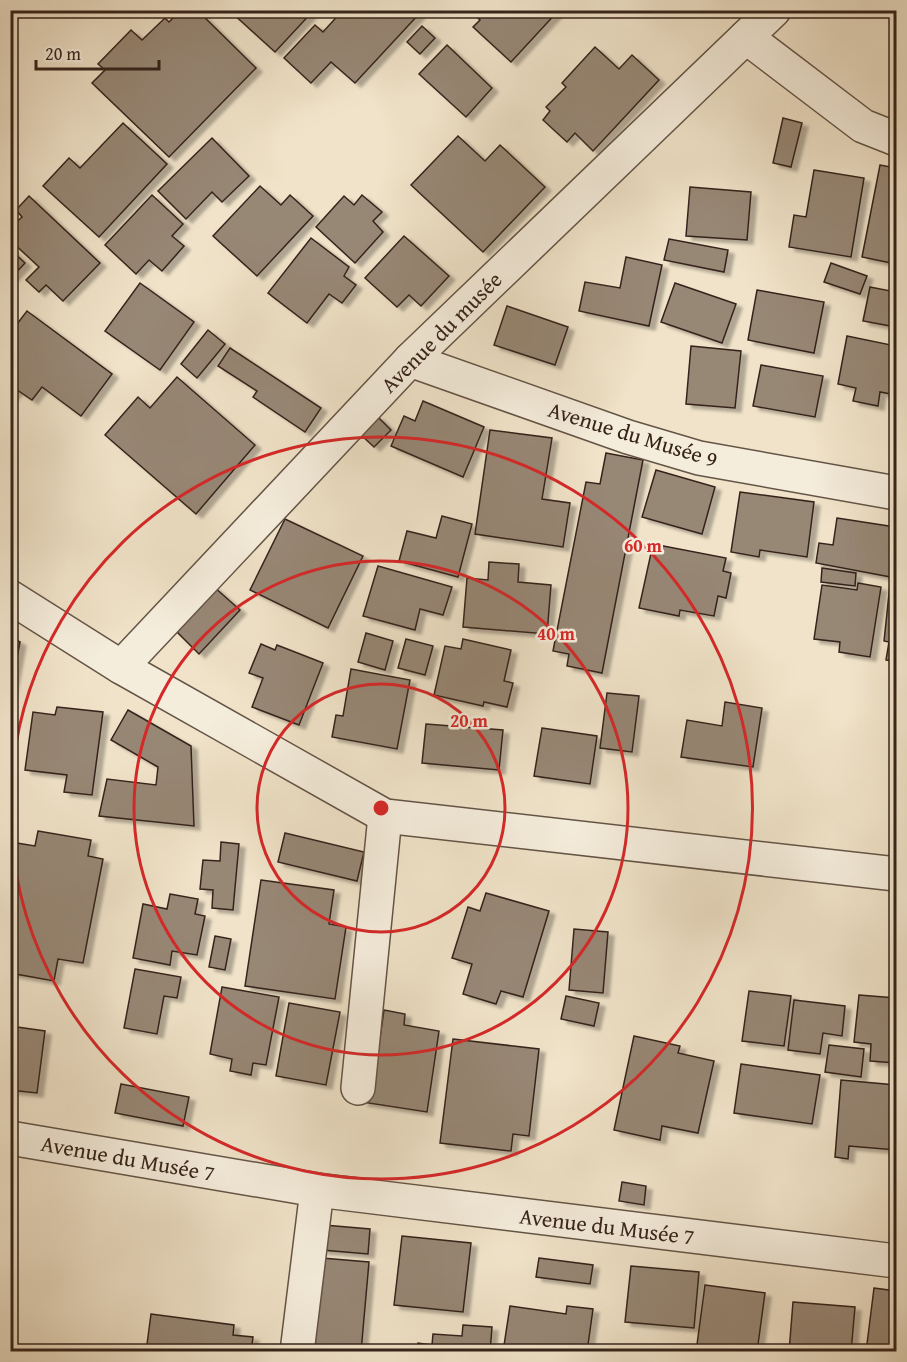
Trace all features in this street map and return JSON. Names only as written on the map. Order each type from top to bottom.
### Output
[{"type":"street","name":"Avenue du musée","points":[[121,667],[410,360],[774,10]]},
{"type":"street","points":[[746,37],[863,126],[897,139]]},
{"type":"street","name":"Avenue du Musée 9","points":[[410,360],[628,437],[699,458],[897,493]]},
{"type":"street","points":[[10,597],[121,667],[385,816],[897,874]]},
{"type":"street","points":[[358,1088],[385,816]]},
{"type":"street","name":"Avenue du Musée 7","points":[[10,1138],[317,1191],[897,1261]]},
{"type":"street","points":[[297,1352],[317,1191]]},
{"type":"building","points":[[181,10],[197,10],[256,68],[169,157],[92,83],[105,70],[98,64],[131,30],[142,40],[165,18],[169,22]]},
{"type":"building","points":[[233,10],[314,10],[275,52],[231,12]]},
{"type":"building","points":[[343,10],[415,10],[419,14],[355,83],[331,62],[311,83],[284,58],[315,25],[323,32]]},
{"type":"building","points":[[469,10],[559,10],[511,62],[473,27],[480,20]]},
{"type":"building","points":[[422,26],[435,38],[420,54],[407,42]]},
{"type":"building","points":[[447,45],[492,88],[466,117],[419,74]]},
{"type":"building","points":[[595,47],[619,69],[632,55],[659,80],[593,151],[575,133],[567,142],[543,120],[550,111],[546,107],[566,87],[562,83]]},
{"type":"building","points":[[783,118],[802,123],[791,167],[773,163]]},
{"type":"building","points":[[123,123],[167,164],[99,237],[43,186],[69,158],[80,168]]},
{"type":"building","points":[[458,136],[485,161],[500,145],[545,187],[483,252],[411,185]]},
{"type":"building","points":[[212,138],[249,176],[222,202],[212,192],[186,219],[158,191]]},
{"type":"building","points":[[880,165],[896,168],[896,264],[862,257]]},
{"type":"building","points":[[814,170],[864,178],[851,257],[789,247],[794,215],[806,217]]},
{"type":"building","points":[[260,186],[281,205],[290,195],[313,216],[257,276],[213,236]]},
{"type":"building","points":[[690,187],[751,192],[747,240],[686,236]]},
{"type":"building","points":[[152,195],[183,224],[172,236],[184,246],[162,271],[149,260],[136,274],[105,245]]},
{"type":"building","points":[[362,195],[382,212],[373,221],[383,232],[355,263],[316,227],[344,196],[354,205]]},
{"type":"building","points":[[29,196],[100,263],[63,301],[46,285],[39,292],[26,280],[39,267],[10,240],[10,228],[22,217],[16,210]]},
{"type":"building","points":[[404,236],[449,276],[421,306],[409,295],[397,307],[365,278]]},
{"type":"building","points":[[311,238],[349,267],[344,276],[356,285],[342,303],[329,294],[307,323],[268,293]]},
{"type":"building","points":[[669,239],[728,250],[724,272],[664,260]]},
{"type":"building","points":[[10,249],[25,263],[10,279]]},
{"type":"building","points":[[626,257],[662,265],[649,326],[579,311],[585,282],[620,288]]},
{"type":"building","points":[[831,263],[867,276],[860,294],[824,282]]},
{"type":"building","points":[[140,283],[194,322],[160,370],[105,331]]},
{"type":"building","points":[[675,283],[736,304],[722,343],[661,322]]},
{"type":"building","points":[[870,287],[896,292],[896,327],[863,321]]},
{"type":"building","points":[[757,290],[824,302],[814,353],[748,340]]},
{"type":"building","points":[[507,306],[568,327],[555,365],[494,345]]},
{"type":"building","points":[[27,311],[112,374],[81,416],[42,387],[32,400],[17,390],[10,398],[10,333]]},
{"type":"building","points":[[208,330],[225,344],[197,378],[181,364]]},
{"type":"building","points":[[847,336],[896,346],[896,395],[880,392],[878,406],[853,401],[856,388],[838,384]]},
{"type":"building","points":[[691,346],[741,351],[735,408],[686,404]]},
{"type":"building","points":[[230,348],[321,408],[305,432],[253,397],[257,391],[218,366]]},
{"type":"building","points":[[761,365],[823,376],[815,417],[753,406]]},
{"type":"building","points":[[177,377],[255,445],[196,514],[105,435],[138,397],[150,408]]},
{"type":"building","points":[[423,401],[484,427],[463,477],[391,446],[404,416],[415,421]]},
{"type":"building","points":[[377,416],[391,430],[374,447],[360,434]]},
{"type":"building","points":[[490,430],[552,438],[542,499],[570,503],[563,547],[475,534]]},
{"type":"building","points":[[606,453],[643,460],[602,673],[567,666],[569,654],[553,651],[586,482],[600,484]]},
{"type":"building","points":[[656,470],[715,487],[702,534],[642,517]]},
{"type":"building","points":[[740,492],[814,502],[807,557],[760,550],[759,557],[731,552]]},
{"type":"building","points":[[442,516],[472,524],[458,577],[399,561],[407,531],[436,538]]},
{"type":"building","points":[[837,518],[895,527],[896,578],[816,563],[819,543],[833,545]]},
{"type":"building","points":[[285,519],[363,556],[328,628],[250,590]]},
{"type":"building","points":[[653,544],[726,558],[723,571],[731,573],[726,598],[718,596],[714,616],[680,610],[679,616],[639,608]]},
{"type":"building","points":[[489,562],[519,564],[518,582],[551,585],[547,634],[463,627],[467,578],[488,580]]},
{"type":"building","points":[[378,566],[452,587],[443,615],[420,609],[415,630],[363,616]]},
{"type":"building","points":[[822,568],[856,573],[855,586],[821,582]]},
{"type":"building","points":[[858,583],[881,587],[870,657],[839,652],[840,642],[814,639],[822,585],[857,590]]},
{"type":"building","points":[[890,584],[896,585],[896,662],[886,660],[889,642],[884,641]]},
{"type":"building","points":[[213,586],[240,610],[199,654],[173,628]]},
{"type":"building","points":[[366,633],[393,641],[385,670],[358,662]]},
{"type":"building","points":[[10,637],[20,642],[10,695]]},
{"type":"building","points":[[406,639],[433,646],[425,675],[398,668]]},
{"type":"building","points":[[463,639],[511,650],[504,681],[513,683],[507,707],[484,702],[483,706],[434,695],[445,646],[461,649]]},
{"type":"building","points":[[261,644],[275,650],[277,645],[323,663],[299,725],[252,707],[263,678],[249,673]]},
{"type":"building","points":[[351,669],[410,680],[397,749],[332,737],[336,715],[343,716]]},
{"type":"building","points":[[607,693],[639,696],[632,752],[600,748]]},
{"type":"building","points":[[725,702],[762,708],[753,767],[681,757],[687,720],[722,726]]},
{"type":"building","points":[[57,707],[103,712],[92,795],[64,792],[67,775],[25,770],[33,712],[55,715]]},
{"type":"building","points":[[128,710],[191,746],[194,826],[99,816],[107,779],[156,785],[158,767],[111,740]]},
{"type":"building","points":[[426,724],[503,730],[499,770],[422,763]]},
{"type":"building","points":[[542,728],[597,736],[590,784],[534,776]]},
{"type":"building","points":[[896,751],[896,777],[892,776]]},
{"type":"building","points":[[38,831],[91,840],[88,856],[103,859],[83,963],[58,959],[54,981],[10,973],[10,842],[35,846]]},
{"type":"building","points":[[285,833],[364,852],[357,881],[278,862]]},
{"type":"building","points":[[221,842],[239,844],[233,910],[212,908],[213,890],[200,889],[203,860],[220,861]]},
{"type":"building","points":[[261,880],[334,890],[329,924],[346,927],[335,999],[245,986]]},
{"type":"building","points":[[486,893],[549,911],[523,997],[501,991],[496,1004],[463,994],[472,964],[452,958],[468,907],[480,911]]},
{"type":"building","points":[[170,894],[198,899],[195,914],[205,916],[197,955],[172,951],[170,965],[133,958],[143,904],[167,909]]},
{"type":"building","points":[[574,929],[608,932],[603,993],[569,990]]},
{"type":"building","points":[[215,936],[231,939],[225,970],[209,967]]},
{"type":"building","points":[[135,969],[181,977],[177,998],[164,996],[157,1034],[124,1028]]},
{"type":"building","points":[[222,987],[279,997],[266,1065],[253,1063],[251,1075],[230,1071],[232,1059],[210,1054]]},
{"type":"building","points":[[749,991],[791,996],[784,1046],[742,1041]]},
{"type":"building","points":[[859,995],[896,998],[896,1063],[870,1061],[871,1044],[854,1042]]},
{"type":"building","points":[[566,996],[599,1003],[594,1026],[561,1019]]},
{"type":"building","points":[[794,1000],[845,1006],[842,1036],[823,1033],[820,1054],[788,1050]]},
{"type":"building","points":[[289,1003],[340,1012],[326,1085],[276,1076]]},
{"type":"building","points":[[384,1010],[405,1014],[404,1025],[439,1031],[427,1112],[362,1102],[376,1065]]},
{"type":"building","points":[[10,1026],[45,1031],[37,1093],[10,1090]]},
{"type":"building","points":[[634,1036],[680,1046],[678,1053],[714,1061],[698,1133],[662,1126],[660,1140],[614,1130]]},
{"type":"building","points":[[453,1039],[539,1049],[529,1136],[513,1134],[511,1151],[440,1143]]},
{"type":"building","points":[[829,1045],[864,1049],[861,1077],[825,1072]]},
{"type":"building","points":[[741,1064],[820,1075],[812,1124],[734,1113]]},
{"type":"building","points":[[841,1080],[896,1085],[896,1150],[849,1146],[848,1159],[835,1157]]},
{"type":"building","points":[[121,1084],[189,1097],[183,1126],[115,1113]]},
{"type":"building","points":[[622,1182],[646,1186],[644,1205],[619,1201]]},
{"type":"building","points":[[324,1225],[370,1229],[368,1254],[322,1250]]},
{"type":"building","points":[[402,1236],[471,1243],[463,1312],[394,1305]]},
{"type":"building","points":[[322,1258],[369,1262],[361,1352],[314,1352]]},
{"type":"building","points":[[539,1258],[593,1265],[590,1284],[536,1277]]},
{"type":"building","points":[[631,1266],[699,1272],[694,1328],[625,1322]]},
{"type":"building","points":[[705,1285],[765,1293],[757,1352],[696,1352]]},
{"type":"building","points":[[874,1288],[896,1291],[896,1352],[866,1352]]},
{"type":"building","points":[[793,1302],[855,1307],[851,1352],[789,1352]]},
{"type":"building","points":[[510,1306],[566,1314],[567,1306],[593,1309],[587,1352],[503,1352]]},
{"type":"building","points":[[151,1314],[234,1325],[233,1335],[253,1337],[251,1352],[146,1352]]},
{"type":"building","points":[[463,1325],[492,1327],[490,1352],[417,1352],[418,1343],[432,1345],[433,1334],[462,1336]]}]
